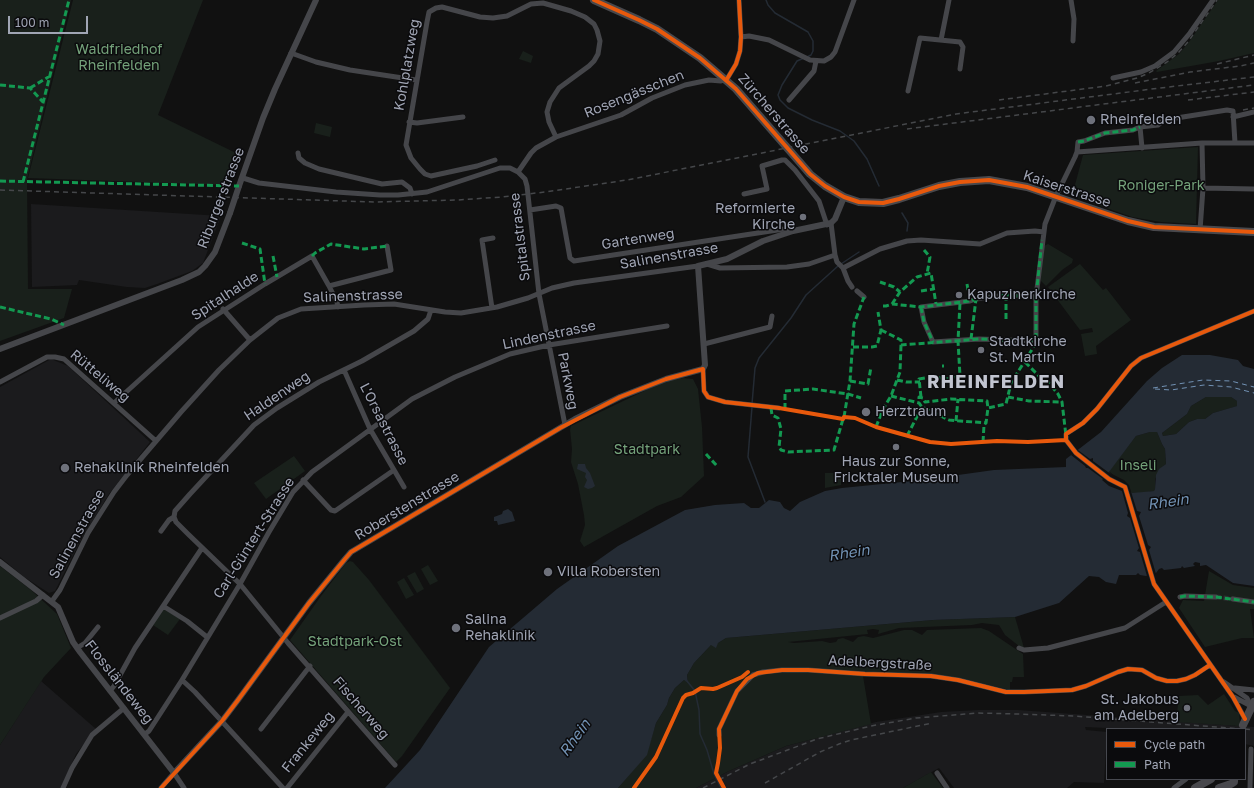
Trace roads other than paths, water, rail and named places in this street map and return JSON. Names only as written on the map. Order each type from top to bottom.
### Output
[{"type":"main road","name":"Zürcherstrasse","points":[[594,0],[657,29],[682,45],[727,79],[757,110],[810,174]]},
{"type":"main road","name":"Kaiserstrasse","points":[[810,174],[844,198],[859,202],[883,203],[939,186],[984,180],[1017,184],[1141,224],[1172,229],[1254,232]]},
{"type":"main road","points":[[1244,722],[1252,704]]},
{"type":"main road","points":[[1195,788],[1209,780]]},
{"type":"main road","points":[[1220,788],[1228,786],[1234,781]]},
{"type":"street","name":"Riburgerstrasse","points":[[0,348],[182,280],[199,272],[205,266],[215,252],[243,178],[263,118],[316,0]]},
{"type":"street","points":[[727,79],[736,64],[740,52],[741,36],[739,0]]},
{"type":"street","points":[[741,36],[769,40],[810,60],[824,60],[831,57],[835,52],[854,0]]},
{"type":"street","points":[[941,40],[949,0]]},
{"type":"street","points":[[1071,0],[1074,19],[1073,42]]},
{"type":"street","points":[[1113,78],[1141,72],[1156,66],[1174,52],[1190,33],[1213,0]]},
{"type":"street","name":"Kohlplatzweg","points":[[495,160],[431,176],[425,174],[411,158],[406,145],[416,80],[429,12],[436,8],[442,7],[480,17],[500,18],[507,16],[529,4],[543,3],[571,11],[585,17],[594,24],[600,41],[598,54],[594,61],[559,88],[550,102],[547,112],[549,122],[556,137]]},
{"type":"street","points":[[908,91],[920,38],[960,42],[963,47],[960,69]]},
{"type":"street","points":[[291,53],[316,62],[347,70],[416,80]]},
{"type":"street","points":[[789,100],[814,71],[816,61]]},
{"type":"street","name":"Rosengässchen","points":[[518,172],[536,148],[556,137],[621,115],[665,92],[685,85],[709,80],[721,81],[727,79]]},
{"type":"street","points":[[1036,297],[1006,295],[970,301],[921,306],[924,322],[933,342],[979,339],[1036,341],[1036,297],[1045,224],[1056,196],[1077,152],[1078,142],[1105,133],[1133,130],[1140,127],[1158,125],[1164,120],[1227,110],[1232,111],[1234,117],[1235,143]]},
{"type":"street","points":[[1234,117],[1254,112]]},
{"type":"street","name":"Kohlplatzweg","points":[[409,122],[417,123],[463,117]]},
{"type":"street","points":[[1140,127],[1142,148]]},
{"type":"street","points":[[1077,152],[1202,143],[1254,143]]},
{"type":"street","points":[[1200,230],[1203,188],[1202,143]]},
{"type":"street","points":[[298,153],[299,158],[305,163],[319,170],[382,184],[402,182],[410,188],[412,194]]},
{"type":"street","name":"Zürcherstrasse","points":[[744,194],[767,189],[762,166],[785,160],[795,170],[819,201],[829,224]]},
{"type":"street","name":"Spitalstrasse","points":[[243,178],[264,184],[336,192],[380,195],[412,194],[435,190],[500,168],[510,168],[522,175],[526,182],[539,294]]},
{"type":"street","points":[[1203,188],[1254,189]]},
{"type":"street","points":[[844,198],[835,219],[829,224],[837,262],[842,268],[852,287]]},
{"type":"street","name":"Gartenweg","points":[[530,210],[556,206],[561,208],[570,258],[574,261],[784,229],[793,231]]},
{"type":"street","name":"Salinenstrasse","points":[[52,601],[60,590],[88,534],[114,492],[156,441],[215,375],[250,340],[278,318],[296,310],[394,304],[461,313],[492,308],[528,298],[552,288],[574,283],[707,264],[727,258],[763,241],[793,231],[829,224]]},
{"type":"street","points":[[842,268],[880,249],[908,241],[920,240],[980,244],[1007,233],[1034,231],[1044,232]]},
{"type":"street","points":[[492,308],[482,240],[494,238]]},
{"type":"street","points":[[329,286],[391,270],[387,246]]},
{"type":"street","points":[[707,264],[720,268],[787,267],[809,264],[835,255]]},
{"type":"street","name":"Spitalhalde","points":[[114,403],[198,327],[312,256],[329,286],[338,307]]},
{"type":"street","points":[[698,266],[704,344],[704,391],[708,397],[725,402],[779,408]]},
{"type":"street","points":[[857,291],[864,297]]},
{"type":"street","name":"Parkweg","points":[[539,294],[565,425]]},
{"type":"street","points":[[224,310],[250,340]]},
{"type":"street","name":"Haldenweg","points":[[161,531],[168,520],[174,517],[175,511],[254,425],[277,408],[320,382],[414,331],[428,318],[431,310]]},
{"type":"street","points":[[1244,722],[1233,697],[1222,680],[1154,584],[1125,487],[1109,479],[1076,453],[1066,440],[1066,434],[1083,423],[1097,409],[1131,366],[1148,354],[1254,311]]},
{"type":"street","points":[[704,344],[770,327],[772,316]]},
{"type":"street","name":"Lindenstrasse","points":[[370,429],[412,399],[455,377],[510,354],[548,345],[667,326]]},
{"type":"street","name":"Rütteliweg","points":[[0,382],[47,357],[64,359],[156,441]]},
{"type":"street","name":"Roberstenstrasse","points":[[161,788],[222,721],[325,582],[351,552],[565,425],[620,397],[666,379],[703,369]]},
{"type":"street","name":"L'Orsastrasse","points":[[344,370],[370,429],[404,487]]},
{"type":"street","name":"Carl-Güntert-Strasse","points":[[145,734],[153,726],[182,680],[293,492],[303,480],[370,429]]},
{"type":"street","points":[[303,480],[331,510],[335,511],[394,470]]},
{"type":"street","name":"Fischerweg","points":[[174,517],[176,522],[240,584],[348,712],[395,765]]},
{"type":"street","points":[[110,691],[135,648],[202,548]]},
{"type":"street","name":"Flossländeweg","points":[[0,562],[58,607],[77,648],[145,734],[184,788]]},
{"type":"street","points":[[0,618],[36,601],[43,595]]},
{"type":"street","points":[[1180,598],[1185,596],[1216,597]]},
{"type":"street","points":[[1233,599],[1254,602]]},
{"type":"street","points":[[1019,648],[1024,650],[1048,648],[1125,628],[1166,602]]},
{"type":"street","points":[[163,606],[207,637]]},
{"type":"street","points":[[77,648],[85,643],[98,627]]},
{"type":"street","name":"Adelbergstraße","points":[[719,735],[719,729],[732,698],[752,675],[763,672],[808,670],[864,674],[931,676],[958,680],[1001,691],[1024,692],[1072,690],[1128,669],[1142,670],[1156,678],[1167,681],[1177,681],[1195,675],[1210,665]]},
{"type":"street","points":[[261,729],[310,666]]},
{"type":"street","points":[[182,680],[195,692],[283,788]]},
{"type":"street","points":[[1222,680],[1247,698],[1252,704]]},
{"type":"street","points":[[1232,687],[1254,690]]},
{"type":"street","points":[[1233,697],[1252,704]]},
{"type":"street","points":[[63,788],[72,768],[92,735],[124,708]]},
{"type":"street","name":"Frankeweg","points":[[287,788],[348,712]]},
{"type":"street","points":[[1250,788],[1252,749]]},
{"type":"street","points":[[936,773],[947,788]]},
{"type":"street","points":[[1174,788],[1185,780]]},
{"type":"water","name":"Rhein","points":[[1182,355],[1210,355],[1238,360],[1243,366],[1254,369],[1254,586],[1233,583],[1206,565],[1200,566],[1200,563],[1195,562],[1193,564],[1195,566],[1184,568],[1182,566],[1181,568],[1164,570],[1162,568],[1156,573],[1146,576],[1138,573],[1136,575],[1119,575],[1116,584],[1106,582],[1099,577],[1089,576],[1059,603],[1015,617],[933,620],[726,638],[718,643],[716,648],[711,645],[694,663],[687,675],[688,683],[684,680],[675,688],[656,723],[647,755],[618,788],[385,788],[420,750],[489,647],[557,589],[618,546],[685,510],[715,505],[744,503],[751,508],[759,508],[769,500],[780,502],[784,508],[790,511],[800,502],[825,491],[842,488],[922,480],[994,470],[1066,467],[1066,459],[1101,432],[1147,381],[1162,368]],"holes":[[[1206,397],[1231,397],[1237,401],[1237,406],[1213,413],[1205,419],[1197,419],[1189,422],[1176,434],[1163,436],[1162,433],[1187,414],[1191,406]],[[1150,432],[1157,432],[1165,449],[1166,464],[1159,469],[1156,475],[1154,491],[1132,493],[1109,472],[1136,436]]]},
{"type":"water","points":[[578,464],[585,464],[595,486],[588,489],[584,487],[587,480],[585,477],[586,473],[577,469]]},
{"type":"water","points":[[508,509],[512,512],[515,521],[498,525],[497,521],[494,521],[494,517],[502,514],[503,511]]},
{"type":"waterway","points":[[766,0],[768,5],[775,13],[808,32],[813,41],[813,51],[811,55],[807,57]]},
{"type":"waterway","points":[[804,58],[797,61],[782,85],[778,95],[780,100],[788,108],[812,120],[840,131],[854,141],[867,159],[879,186]]},
{"type":"waterway","points":[[902,213],[908,223],[907,231]]},
{"type":"waterway","points":[[841,264],[859,252]]},
{"type":"waterway","points":[[752,404],[755,368],[759,358],[791,318],[806,295],[838,266]]},
{"type":"waterway","points":[[752,407],[748,457],[765,502]]},
{"type":"waterway","points":[[687,681],[695,691],[699,710],[700,734],[707,750],[714,774],[721,788]]},
{"type":"tunnel","points":[[1216,597],[1233,599]]},
{"type":"railway","points":[[999,100],[1106,86],[1137,78],[1149,73],[1178,53],[1188,42],[1217,0]]},
{"type":"railway","points":[[1217,64],[1254,55]]},
{"type":"railway","points":[[1135,83],[1190,72],[1254,63]]},
{"type":"railway","points":[[0,190],[375,202],[457,200],[502,197],[627,180],[956,114],[1254,77]]},
{"type":"railway","points":[[907,129],[1254,85]]},
{"type":"railway","points":[[1188,100],[1254,92]]},
{"type":"railway","points":[[1243,110],[1254,108]]},
{"type":"railway","points":[[703,788],[750,764],[817,739],[871,726],[916,718],[978,713],[1017,714],[1074,716],[1229,728]]},
{"type":"railway","points":[[765,783],[820,752],[839,744],[851,740],[932,723]]},
{"type":"railway","points":[[1246,729],[1254,730]]},
{"type":"place","name":"Rheinfelden","points":[[1091,120]]},
{"type":"place","name":"Reformierte Kirche","points":[[803,217]]},
{"type":"place","name":"Kapuzinerkirche","points":[[959,295]]},
{"type":"place","name":"Stadtkirche St. Martin","points":[[981,350]]},
{"type":"place","name":"Herztraum","points":[[866,412]]},
{"type":"place","name":"Haus zur Sonne, Fricktaler Museum","points":[[896,447]]},
{"type":"place","name":"Rehaklinik Rheinfelden","points":[[65,468]]},
{"type":"place","name":"Villa Robersten","points":[[548,572]]},
{"type":"place","name":"Salina Rehaklinik","points":[[456,628]]},
{"type":"place","name":"St. Jakobus am Adelberg","points":[[1187,708]]},
{"type":"district","name":"RHEINFELDEN","points":[[996,382]]},
{"type":"park label","name":"Waldfriedhof Rheinfelden","points":[[119,58]]},
{"type":"park label","name":"Roniger-Park","points":[[1161,186]]},
{"type":"park label","name":"Stadtpark","points":[[647,450]]},
{"type":"park label","name":"Inseli","points":[[1138,466]]},
{"type":"park label","name":"Stadtpark-Ost","points":[[355,642]]}]
